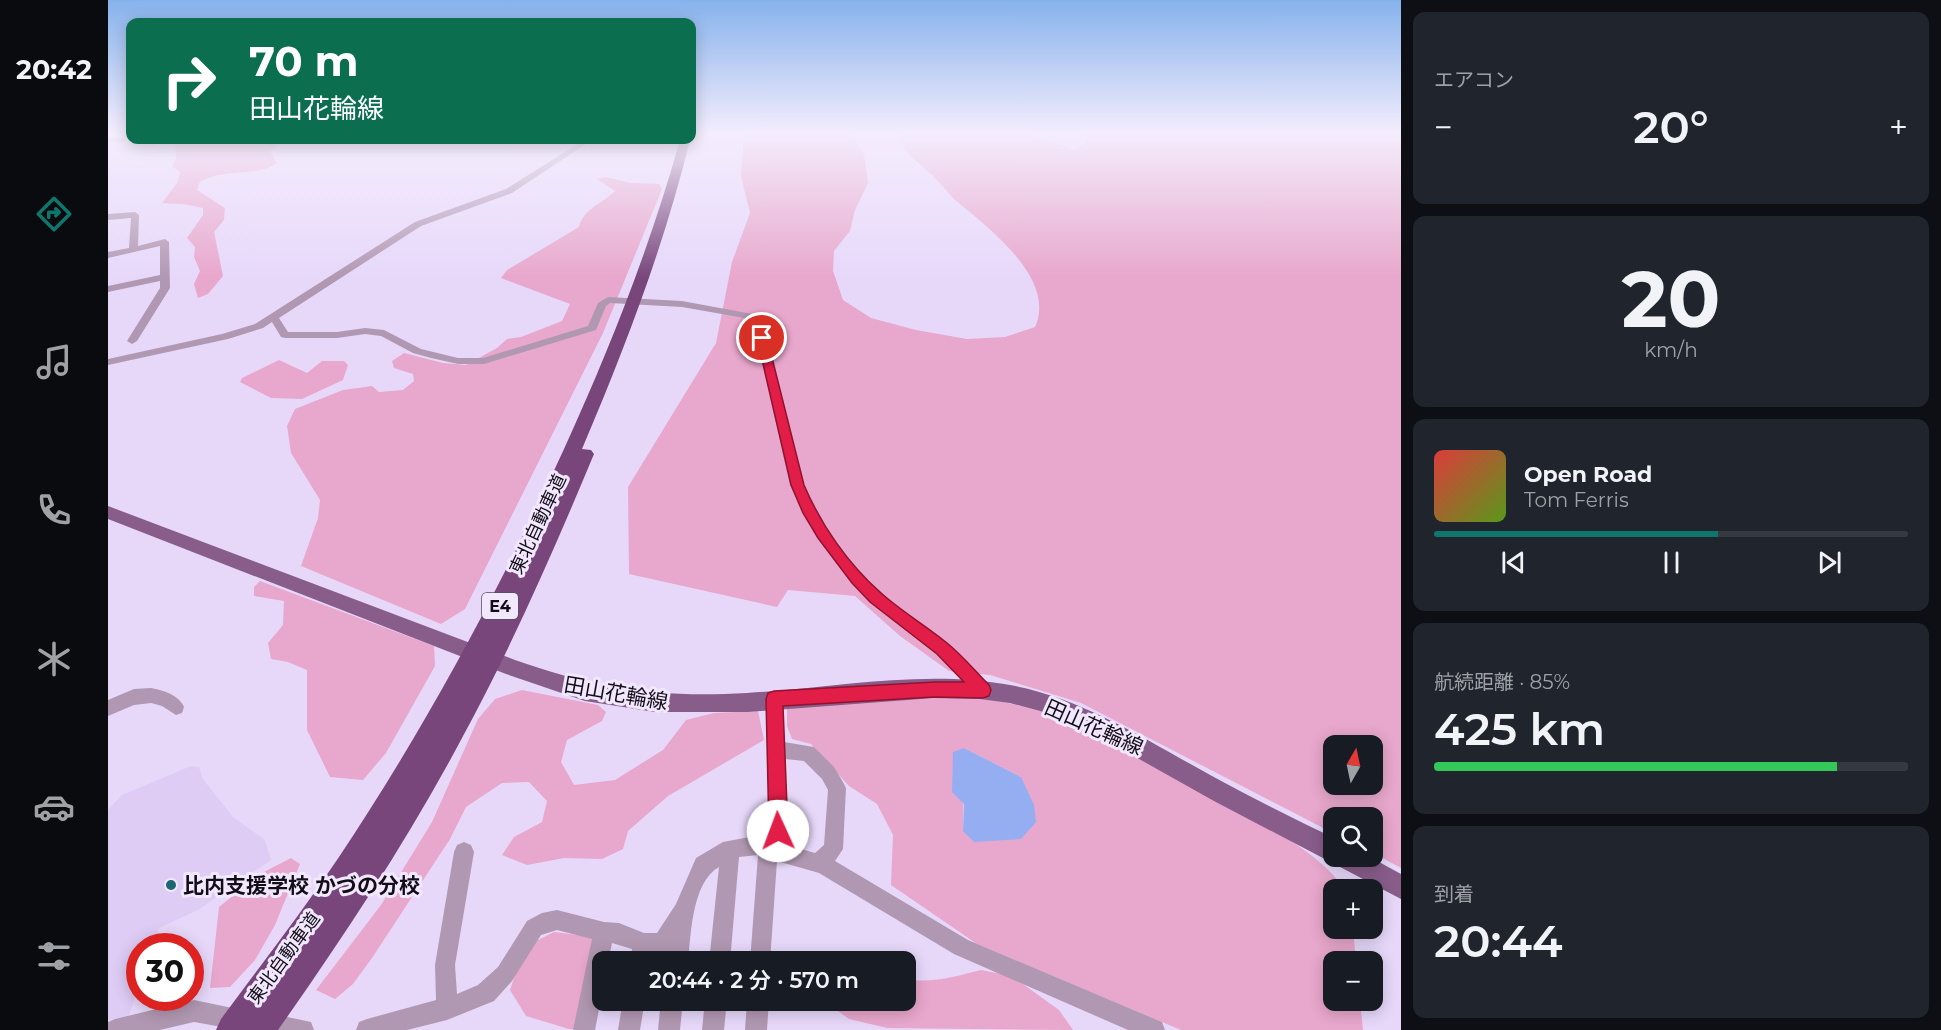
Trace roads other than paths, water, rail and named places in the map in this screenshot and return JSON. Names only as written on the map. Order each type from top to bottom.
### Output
[{"type":"highway","name":"東北自動車道","points":[[232,1030],[362,846],[431,732],[499,607],[581,431],[628,317],[673,182]]},
{"type":"highway","name":"東北自動車道","points":[[259,1030],[385,844],[454,729],[515,610],[573,482],[640,318],[683,182]]},
{"type":"main road","name":"田山花輪線","points":[[108,512],[531,674],[606,696],[670,705],[934,689],[983,690],[1034,700],[1087,721],[1323,845]]},
{"type":"main road","points":[[1364,867],[1401,887]]},
{"type":"street","points":[[108,362],[242,332],[274,318],[418,224],[509,191],[523,182]]},
{"type":"street","points":[[108,217],[135,215],[133,249]]},
{"type":"street","points":[[108,255],[165,242],[165,288],[132,341]]},
{"type":"street","points":[[108,289],[165,277]]},
{"type":"street","points":[[274,318],[285,335],[337,335],[365,331],[384,333],[417,351],[458,361],[484,361],[592,328],[602,305],[608,300],[682,304],[754,317],[758,320],[793,470],[807,509],[828,542],[857,578],[876,597],[943,649],[983,690]]},
{"type":"street","points":[[108,708],[139,694],[166,698],[176,707]]},
{"type":"street","points":[[774,699],[778,831]]},
{"type":"street","points":[[776,750],[808,753],[828,773],[837,788],[833,849],[819,864]]},
{"type":"street","points":[[644,951],[662,944],[683,911],[703,865],[730,849],[754,844],[819,864],[961,947],[1154,1030]]},
{"type":"street","points":[[761,951],[768,848]]},
{"type":"street","points":[[720,951],[730,849]]},
{"type":"street","points":[[447,1008],[445,965],[464,852]]},
{"type":"street","points":[[678,951],[683,911]]},
{"type":"street","points":[[367,1030],[447,1008],[486,993],[505,974],[534,928],[542,923],[557,920],[604,932],[620,933],[641,951]]},
{"type":"street","points":[[584,1030],[604,932]]},
{"type":"street","points":[[115,1030],[194,1011],[303,1030]]},
{"type":"street","points":[[629,1030],[632,1011]]},
{"type":"street","points":[[669,1030],[671,1011]]},
{"type":"street","points":[[713,1030],[715,1011]]},
{"type":"street","points":[[756,1030],[757,1011]]},
{"type":"water","points":[[964,748],[1021,777],[1034,805],[1036,822],[1021,839],[974,842],[963,831],[964,804],[952,792],[953,752]]},
{"type":"place","name":"比内支援学校 かづの分校","points":[[171,885]]}]
